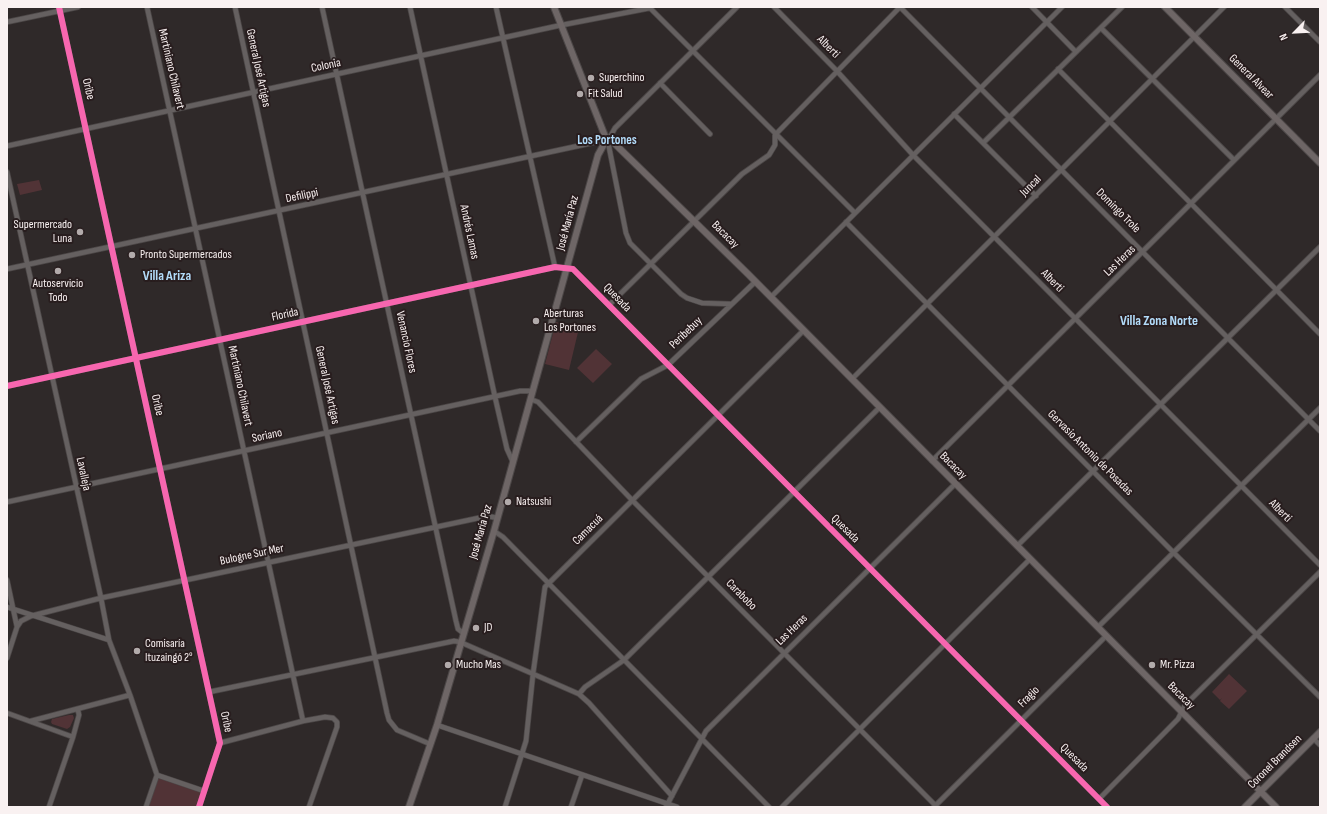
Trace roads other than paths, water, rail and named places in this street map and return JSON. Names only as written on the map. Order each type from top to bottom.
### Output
[{"type":"street","points":[[7,22],[59,9],[78,7]]},
{"type":"street","name":"Martiniano Chilavert","points":[[147,7],[303,721]]},
{"type":"street","name":"General José Artigas","points":[[234,7],[278,211],[304,322],[389,720],[403,734],[430,744]]},
{"type":"street","name":"Venancio Flores","points":[[322,7],[456,621],[458,629],[463,633]]},
{"type":"street","name":"Andrés Lamas","points":[[410,7],[495,397],[507,449],[512,460]]},
{"type":"street","points":[[496,7],[555,267]]},
{"type":"street","points":[[554,7],[607,141],[628,239],[680,294],[702,303],[731,304]]},
{"type":"street","points":[[607,141],[615,128],[737,7]]},
{"type":"street","name":"Alberti","points":[[774,7],[836,70],[913,155],[1320,565]]},
{"type":"street","points":[[608,305],[742,174],[769,154],[775,145],[775,134],[836,70],[900,7]]},
{"type":"street","name":"Domingo Trole","points":[[900,7],[1320,431]]},
{"type":"street","points":[[1032,7],[1076,52]]},
{"type":"street","points":[[771,298],[1062,7]]},
{"type":"street","points":[[983,143],[1122,7]]},
{"type":"street","name":"General Alvear","points":[[1166,7],[1320,163]]},
{"type":"street","name":"Juncal","points":[[852,379],[1224,7]]},
{"type":"street","points":[[1285,7],[1320,42]]},
{"type":"street","points":[[650,8],[854,214]]},
{"type":"street","name":"Colonia","points":[[7,146],[503,38],[650,8]]},
{"type":"street","name":"Oribe","points":[[59,9],[220,743],[199,807]]},
{"type":"street","points":[[1101,28],[1234,160]]},
{"type":"street","points":[[1058,69],[1320,334]]},
{"type":"street","name":"Las Heras","points":[[932,461],[1075,318],[1144,252],[1320,75]]},
{"type":"street","points":[[660,84],[710,134]]},
{"type":"street","points":[[954,114],[1036,196]]},
{"type":"street","name":"Defilippi","points":[[7,269],[529,156],[607,141]]},
{"type":"street","name":"Bacacay","points":[[607,141],[694,220],[1276,807]]},
{"type":"street","name":"José María Paz","points":[[410,807],[494,531],[512,460],[598,155],[607,141]]},
{"type":"street","name":"Lavalleja","points":[[7,172],[53,376],[109,640],[130,695],[157,776]]},
{"type":"street","name":"Gervasio Antonio de Posadas","points":[[846,222],[1174,553],[1320,697]]},
{"type":"street","points":[[1017,546],[1320,247]]},
{"type":"street","name":"Florida","points":[[7,386],[555,267],[567,268]]},
{"type":"street","name":"Quesada","points":[[567,268],[576,271],[793,492],[1107,807]]},
{"type":"street","name":"Peribebuy","points":[[576,442],[638,381],[668,365],[755,282]]},
{"type":"street","name":"Camacuá","points":[[505,807],[526,741],[544,591],[548,584],[804,330]]},
{"type":"street","name":"Soriano","points":[[7,502],[411,416],[525,390],[532,391]]},
{"type":"street","name":"Carabobo","points":[[530,399],[538,402],[632,500],[709,576],[935,807]]},
{"type":"street","points":[[579,694],[585,687],[624,660],[880,407]]},
{"type":"street","points":[[1098,628],[1320,408]]},
{"type":"street","name":"Las Heras","points":[[667,806],[701,737],[784,652],[955,484]]},
{"type":"street","name":"Bulogne Sur Mer","points":[[17,627],[21,621],[31,616],[184,579],[488,516],[497,518]]},
{"type":"street","points":[[494,531],[503,537],[769,807]]},
{"type":"street","points":[[782,807],[859,728],[1030,559]]},
{"type":"street","points":[[1099,799],[1178,719],[1185,705],[1320,572]]},
{"type":"street","points":[[7,580],[17,627],[7,658]]},
{"type":"street","points":[[7,607],[109,640]]},
{"type":"street","name":"Fragio","points":[[935,807],[1106,636]]},
{"type":"street","points":[[209,692],[454,641],[460,642],[579,694],[589,703],[672,796]]},
{"type":"street","points":[[31,721],[78,710],[130,695]]},
{"type":"street","points":[[49,807],[80,715],[78,710]]},
{"type":"street","points":[[7,713],[73,737]]},
{"type":"street","points":[[220,743],[303,721],[328,716],[337,722],[337,726],[309,807]]},
{"type":"street","points":[[436,725],[667,806],[677,807]]},
{"type":"street","name":"Coronel Brandsen","points":[[1245,807],[1320,732]]},
{"type":"street","points":[[1314,738],[1320,745]]},
{"type":"street","points":[[571,807],[582,775]]},
{"type":"street","points":[[146,807],[157,776],[204,791]]},
{"type":"place","name":"Superchino","points":[[591,78]]},
{"type":"place","name":"Fit Salud","points":[[580,94]]},
{"type":"place","name":"Supermercado Luna","points":[[80,232]]},
{"type":"place","name":"Pronto Supermercados","points":[[132,255]]},
{"type":"place","name":"Autoservicio Todo","points":[[58,271]]},
{"type":"place","name":"Aberturas Los Portones","points":[[536,321]]},
{"type":"place","name":"Natsushi","points":[[508,502]]},
{"type":"place","name":"JD","points":[[476,628]]},
{"type":"place","name":"Comisaría Ituzaingó 2°","points":[[137,651]]},
{"type":"place","name":"Mucho Mas","points":[[448,665]]},
{"type":"place","name":"Mr. Pizza","points":[[1152,665]]},
{"type":"district","name":"Los Portones","points":[[607,141]]},
{"type":"district","name":"Villa Ariza","points":[[167,276]]},
{"type":"district","name":"Villa Zona Norte","points":[[1159,321]]}]
